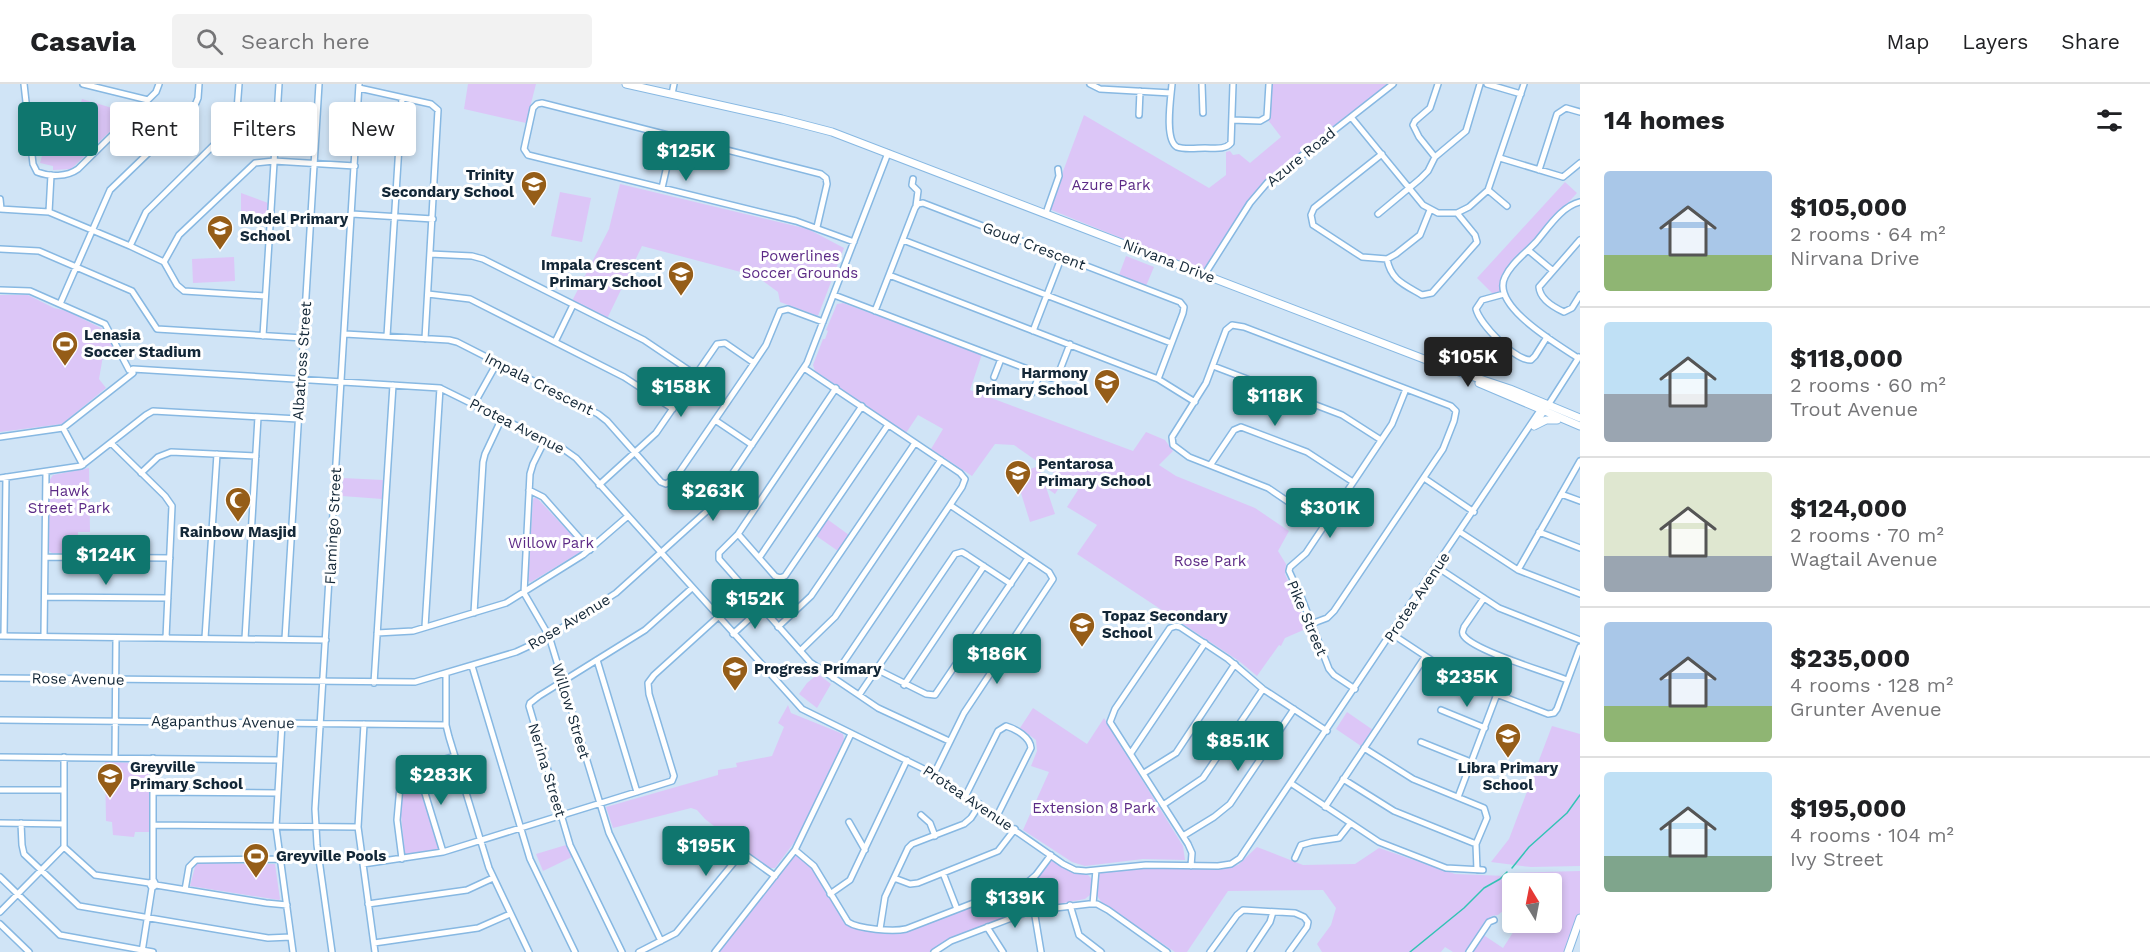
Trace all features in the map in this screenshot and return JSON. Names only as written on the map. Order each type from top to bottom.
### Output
[{"type":"main road","name":"Nirvana Drive","points":[[626,84],[812,126],[888,153],[1450,369],[1510,389],[1580,426]]},
{"type":"main road","name":"Nirvana Drive","points":[[1545,407],[1580,418]]},
{"type":"main road","points":[[1534,426],[1552,419],[1569,422]]},
{"type":"main road","points":[[1568,952],[1580,918]]},
{"type":"street","points":[[24,84],[34,167],[37,172],[51,175],[68,174],[75,171],[156,92],[159,84]]},
{"type":"street","points":[[83,84],[148,100]]},
{"type":"street","points":[[60,304],[112,187],[196,106],[199,84]]},
{"type":"street","points":[[130,246],[146,212],[236,123],[239,84]]},
{"type":"street","points":[[263,336],[279,84]]},
{"type":"street","name":"Albatross Street","points":[[285,639],[319,84]]},
{"type":"street","points":[[672,94],[674,84]]},
{"type":"street","points":[[1090,84],[1100,89],[1171,93]]},
{"type":"street","points":[[1172,84],[1171,141],[1176,146],[1219,148],[1227,147],[1231,142],[1233,84]]},
{"type":"street","points":[[1202,84],[1203,113]]},
{"type":"street","points":[[1232,120],[1265,119],[1268,113],[1269,84]]},
{"type":"street","name":"Azure Road","points":[[1204,274],[1247,207],[1262,188],[1393,84]]},
{"type":"street","points":[[1435,157],[1413,125],[1430,108],[1438,84]]},
{"type":"street","points":[[1378,214],[1426,173],[1435,157],[1467,129],[1480,84]]},
{"type":"street","points":[[1487,84],[1521,94]]},
{"type":"street","points":[[1351,117],[1423,205],[1441,213],[1457,213],[1472,205],[1488,190],[1524,84]]},
{"type":"street","points":[[361,86],[431,104],[437,107],[439,113],[424,339]]},
{"type":"street","name":"Flamingo Street","points":[[332,952],[315,827],[361,86]]},
{"type":"street","points":[[1139,115],[1140,91]]},
{"type":"street","points":[[387,336],[402,98]]},
{"type":"street","points":[[817,227],[827,184],[824,176],[674,135],[539,103],[533,108],[525,148],[528,155],[817,227],[854,242]]},
{"type":"street","points":[[1539,170],[1557,114],[1566,108],[1580,112]]},
{"type":"street","points":[[662,188],[674,135]]},
{"type":"street","name":"Rose Avenue","points":[[0,678],[416,682],[525,650],[549,636],[611,597],[704,515],[723,488],[804,368],[888,153]]},
{"type":"street","points":[[1382,154],[1313,210],[1311,218],[1315,227],[1362,257],[1387,258],[1396,254],[1420,235],[1430,210]]},
{"type":"street","points":[[1500,158],[1564,177],[1580,163]]},
{"type":"street","points":[[164,262],[179,235],[243,172],[257,162],[355,166]]},
{"type":"street","points":[[1046,213],[1059,176],[1058,169]]},
{"type":"street","points":[[49,212],[51,175]]},
{"type":"street","points":[[875,310],[916,206],[918,191],[912,185],[913,178]]},
{"type":"street","points":[[1488,190],[1507,206]]},
{"type":"street","points":[[0,199],[1,209],[49,212],[164,262],[177,285],[184,291],[265,296]]},
{"type":"street","points":[[1545,407],[1579,357],[1526,321],[1504,294],[1503,282],[1506,275],[1570,205],[1580,202]]},
{"type":"street","name":"Goud Crescent","points":[[916,206],[923,203],[1180,302],[1184,307],[1183,313],[1158,379]]},
{"type":"street","points":[[1387,258],[1390,272],[1395,278],[1422,295],[1432,293],[1477,242],[1475,235],[1457,213]]},
{"type":"street","points":[[352,214],[432,219]]},
{"type":"street","points":[[903,240],[1171,343]]},
{"type":"street","points":[[1580,240],[1539,287],[1544,298],[1556,308],[1566,312],[1572,308],[1580,295]]},
{"type":"street","points":[[0,249],[36,250],[132,291],[157,329],[303,338]]},
{"type":"street","points":[[1528,250],[1552,270]]},
{"type":"street","points":[[430,254],[477,256],[644,340],[696,375]]},
{"type":"street","points":[[1033,331],[1062,256]]},
{"type":"street","points":[[889,275],[1158,379],[1195,402]]},
{"type":"street","points":[[0,290],[30,291],[106,325],[132,371],[123,381],[63,428],[0,437]]},
{"type":"street","points":[[428,294],[470,299],[624,377],[673,409]]},
{"type":"street","points":[[1504,294],[1482,300],[1476,309],[1505,346],[1529,360],[1535,356],[1547,337]]},
{"type":"street","points":[[834,295],[1051,378],[1056,376],[1070,344]]},
{"type":"street","points":[[555,342],[573,305]]},
{"type":"street","name":"Impala Crescent","points":[[345,334],[453,341],[598,414],[607,421],[662,483],[669,484],[766,345],[781,310],[788,309],[823,322]]},
{"type":"street","points":[[1311,624],[1328,617],[1334,611],[1445,445],[1456,411],[1451,406],[1237,325],[1229,327],[1206,383],[1174,432],[1171,441],[1186,455],[1268,488],[1324,526]]},
{"type":"street","points":[[599,485],[656,433],[715,346],[721,343],[729,345],[754,363]]},
{"type":"street","points":[[994,377],[1001,359]]},
{"type":"street","points":[[474,404],[497,363]]},
{"type":"street","points":[[1213,366],[1342,415],[1382,440]]},
{"type":"street","points":[[804,368],[960,473],[964,483],[833,678]]},
{"type":"street","name":"Protea Avenue","points":[[132,371],[440,388],[545,440],[573,456],[802,709],[934,774],[1075,870],[1138,866],[1223,865],[1237,861],[1292,784],[1545,407]]},
{"type":"street","points":[[1032,393],[1040,374]]},
{"type":"street","points":[[374,683],[393,385]]},
{"type":"street","points":[[425,627],[440,388]]},
{"type":"street","points":[[836,388],[738,534],[719,553],[720,561],[809,661],[881,709],[949,741]]},
{"type":"street","name":"Pike Street","points":[[1355,689],[1330,672],[1289,571],[1290,567],[1306,553],[1382,440],[1396,418],[1406,389]]},
{"type":"street","points":[[759,558],[862,406]]},
{"type":"street","name":"Protea Avenue","points":[[1510,458],[1545,407]]},
{"type":"street","points":[[298,420],[155,411],[146,415],[83,465],[3,478],[2,636],[326,640]]},
{"type":"street","points":[[245,639],[258,417]]},
{"type":"street","points":[[474,613],[483,462],[502,418]]},
{"type":"street","points":[[715,420],[752,445]]},
{"type":"street","points":[[738,534],[777,577],[784,578],[888,425]]},
{"type":"street","points":[[1211,464],[1234,430],[1241,427],[1307,452],[1353,482]]},
{"type":"street","points":[[63,428],[83,465]]},
{"type":"street","points":[[524,593],[532,465],[545,440]]},
{"type":"street","points":[[111,443],[171,503],[173,511],[166,638]]},
{"type":"street","points":[[778,627],[811,596],[915,443]]},
{"type":"street","points":[[141,473],[168,452],[256,456]]},
{"type":"street","points":[[205,638],[217,454]]},
{"type":"street","points":[[800,651],[835,617],[941,460]]},
{"type":"street","points":[[1518,570],[1580,461]]},
{"type":"street","points":[[44,636],[46,472]]},
{"type":"street","points":[[1424,478],[1474,512]]},
{"type":"street","points":[[723,488],[754,508]]},
{"type":"street","points":[[529,489],[543,497],[590,550]]},
{"type":"street","points":[[1561,494],[1580,501]]},
{"type":"street","points":[[934,774],[964,713],[1053,579],[1051,573],[950,505]]},
{"type":"street","points":[[377,633],[410,632],[506,603],[590,550],[628,516]]},
{"type":"street","points":[[1461,532],[1518,570],[1580,594]]},
{"type":"street","points":[[1539,532],[1580,548]]},
{"type":"street","points":[[859,695],[954,555],[959,552],[964,553],[1011,584]]},
{"type":"street","points":[[45,557],[170,558]]},
{"type":"street","points":[[876,669],[928,695],[936,694],[1028,558]]},
{"type":"street","points":[[904,685],[984,566]]},
{"type":"street","points":[[1437,567],[1501,609],[1580,640]]},
{"type":"street","name":"Nerina Street","points":[[622,952],[572,848],[529,706],[532,701],[562,681],[645,630],[692,588]]},
{"type":"street","name":"Willow Street","points":[[524,593],[549,636],[599,805],[612,840],[661,941]]},
{"type":"street","points":[[45,597],[168,598]]},
{"type":"street","points":[[1484,598],[1464,627],[1462,632],[1465,636],[1482,647],[1567,680]]},
{"type":"street","points":[[733,634],[761,608]]},
{"type":"street","points":[[363,864],[443,852],[673,780],[674,776],[649,694],[648,683],[718,617]]},
{"type":"street","points":[[1191,866],[1192,853],[1183,836],[1112,726],[1110,719],[1172,627],[1180,627],[1205,643],[1235,664],[1263,689],[1327,731]]},
{"type":"street","points":[[1392,634],[1463,681],[1552,714],[1580,647]]},
{"type":"street","points":[[115,758],[116,638]]},
{"type":"street","points":[[1131,753],[1205,643]]},
{"type":"street","points":[[1325,807],[1425,657]]},
{"type":"street","points":[[597,660],[637,792]]},
{"type":"street","points":[[1144,773],[1176,753],[1235,664]]},
{"type":"street","points":[[472,666],[533,865],[575,952]]},
{"type":"street","points":[[446,674],[446,725],[493,878],[526,951]]},
{"type":"street","points":[[1163,805],[1203,778],[1263,689]]},
{"type":"street","points":[[1458,797],[1497,694]]},
{"type":"street","points":[[1183,836],[1230,804],[1294,709]]},
{"type":"street","points":[[1441,711],[1485,728]]},
{"type":"street","name":"Agapanthus Avenue","points":[[0,720],[446,725]]},
{"type":"street","points":[[282,723],[276,827],[293,952]]},
{"type":"street","points":[[364,724],[358,827],[375,952]]},
{"type":"street","points":[[966,795],[998,731],[1006,726],[1020,734],[1028,740],[1031,748],[997,816]]},
{"type":"street","points":[[715,952],[795,850],[851,734]]},
{"type":"street","points":[[1421,742],[1471,762]]},
{"type":"street","points":[[1292,784],[1379,842],[1438,865],[1454,869],[1480,870],[1476,844],[1487,818],[1484,808],[1413,779],[1364,748]]},
{"type":"street","points":[[402,859],[398,820],[400,781],[403,773],[455,756]]},
{"type":"street","points":[[0,757],[280,760]]},
{"type":"street","points":[[0,912],[64,847],[64,757]]},
{"type":"street","points":[[142,951],[152,884],[153,758]]},
{"type":"street","points":[[830,894],[850,880],[907,760]]},
{"type":"street","points":[[417,767],[443,852]]},
{"type":"street","points":[[1343,779],[1394,812],[1476,844]]},
{"type":"street","points":[[0,790],[64,790]]},
{"type":"street","points":[[153,792],[278,793]]},
{"type":"street","points":[[880,928],[885,897],[910,846],[967,822],[980,804]]},
{"type":"street","points":[[921,815],[930,823],[935,836]]},
{"type":"street","points":[[849,822],[865,850]]},
{"type":"street","points":[[0,823],[64,824]]},
{"type":"street","points":[[21,824],[23,851],[79,906],[268,938],[291,937]]},
{"type":"street","points":[[1295,858],[1301,845],[1339,838],[1350,824]]},
{"type":"street","points":[[153,825],[358,827]]},
{"type":"street","points":[[894,878],[914,884],[944,873],[998,851],[1015,830]]},
{"type":"street","points":[[64,847],[95,875],[287,905]]},
{"type":"street","points":[[795,850],[812,862],[850,924],[903,930],[1028,882],[1051,855]]},
{"type":"street","points":[[639,952],[679,930],[740,855],[747,856],[775,876]]},
{"type":"street","points":[[185,890],[189,867],[196,860],[280,859]]},
{"type":"street","points":[[1093,904],[1096,870]]},
{"type":"street","points":[[944,873],[957,909]]},
{"type":"street","points":[[0,877],[63,936],[153,952]]},
{"type":"street","points":[[368,904],[459,891],[472,888],[493,878]]},
{"type":"street","points":[[934,952],[948,942],[1034,910],[1093,904],[1108,910],[1167,952]]},
{"type":"street","points":[[1070,905],[1079,935],[1101,952]]},
{"type":"street","points":[[1034,910],[1041,952]]},
{"type":"street","points":[[1210,952],[1240,912],[1246,910],[1298,914],[1308,922],[1307,927],[1289,952]]},
{"type":"street","points":[[1250,952],[1270,922],[1273,912]]},
{"type":"street","points":[[374,943],[478,928],[510,914]]},
{"type":"street","points":[[1469,952],[1489,922],[1494,920]]},
{"type":"street","points":[[0,924],[29,952]]},
{"type":"street","points":[[987,927],[1003,952]]},
{"type":"street","points":[[1087,952],[1092,946]]},
{"type":"green space","points":[[468,84],[536,84],[526,123],[464,109]]},
{"type":"green space","name":"Azure Park","points":[[1271,84],[1387,84],[1243,210],[1205,269],[1198,269],[1049,209],[1084,115],[1209,188],[1226,175],[1226,152],[1230,151],[1233,155],[1239,154],[1250,163],[1281,137],[1268,120]]},
{"type":"green space","points":[[98,104],[110,107],[110,131],[98,143]]},
{"type":"green space","points":[[42,156],[84,156],[71,169],[53,170],[53,166],[40,163]]},
{"type":"green space","points":[[1565,182],[1577,193],[1501,276],[1501,292],[1494,295],[1477,278]]},
{"type":"green space","name":"Powerlines Soccer Grounds","points":[[620,184],[808,229],[844,248],[818,316],[780,302],[778,292],[756,276],[642,246],[607,319],[572,301],[609,229]]},
{"type":"green space","points":[[560,192],[591,198],[582,242],[551,236]]},
{"type":"green space","points":[[241,193],[268,203],[267,216],[241,212]]},
{"type":"green space","points":[[1126,256],[1154,267],[1146,286],[1119,275]]},
{"type":"green space","points":[[234,257],[235,281],[193,283],[192,259]]},
{"type":"green space","name":"Lenasia Soccer Stadium","points":[[0,295],[28,295],[54,308],[67,311],[103,329],[114,349],[103,356],[99,379],[106,388],[62,424],[0,432]]},
{"type":"green space","name":"Rose Park","points":[[843,303],[982,354],[970,390],[1133,451],[1146,432],[1165,440],[1173,451],[1159,465],[1176,476],[1255,508],[1289,531],[1278,551],[1286,564],[1285,574],[1308,628],[1285,638],[1257,676],[1239,661],[1077,554],[1097,525],[1067,507],[1078,490],[1064,480],[1055,494],[1048,489],[1057,476],[1061,478],[1014,445],[995,444],[972,476],[931,449],[943,429],[918,415],[906,433],[815,371],[813,365],[828,331],[826,330],[837,304]]},
{"type":"green space","points":[[1039,466],[1055,514],[1030,522],[1015,474]]},
{"type":"green space","name":"Hawk Street Park","points":[[89,468],[90,532],[78,532],[77,553],[52,553],[49,551],[49,481],[53,475]]},
{"type":"green space","points":[[343,478],[383,480],[382,499],[342,496]]},
{"type":"green space","name":"Willow Park","points":[[536,497],[583,547],[582,551],[531,582],[528,581],[533,499]]},
{"type":"green space","points":[[827,519],[849,535],[838,551],[815,535]]},
{"type":"green space","points":[[818,674],[831,684],[817,708],[799,694]]},
{"type":"green space","points":[[788,705],[791,713],[843,734],[844,739],[799,836],[775,868],[769,868],[705,819],[697,810],[691,808],[613,828],[606,807],[718,775],[718,770],[737,767],[736,763],[772,756],[784,727],[778,723]]},
{"type":"green space","name":"Extension 8 Park","points":[[1033,708],[1087,744],[1104,718],[1183,846],[1185,860],[1143,859],[1085,866],[1072,862],[1023,830],[1049,772],[1031,766],[1037,751],[1036,740],[1020,728]]},
{"type":"green space","points":[[1347,712],[1373,730],[1361,746],[1336,729]]},
{"type":"green space","points":[[1552,726],[1580,734],[1580,866],[1531,867],[1491,862],[1509,839]]},
{"type":"green space","points":[[105,762],[147,763],[150,767],[150,832],[135,832],[134,837],[113,835],[112,822],[106,821]]},
{"type":"green space","points":[[415,773],[439,849],[405,855],[401,815],[403,778]]},
{"type":"green space","points":[[566,845],[572,857],[543,871],[536,854]]},
{"type":"green space","points":[[1257,847],[1303,865],[1355,864],[1379,848],[1455,874],[1502,876],[1502,912],[1491,916],[1466,952],[1453,952],[1445,947],[1441,952],[1322,952],[1317,944],[1331,925],[1336,908],[1323,890],[1228,891],[1187,952],[1175,952],[1102,903],[1096,894],[1098,875],[1120,869],[1224,868],[1238,865]]},
{"type":"green space","points":[[796,854],[811,865],[844,921],[848,924],[898,932],[1030,883],[1051,860],[1073,872],[1087,874],[1092,879],[1090,895],[1085,899],[1030,909],[931,952],[718,952]]},
{"type":"green space","points":[[196,863],[275,864],[280,899],[190,886]]},
{"type":"green space","points":[[1580,871],[1580,912],[1564,952],[1471,952],[1482,934],[1503,948],[1513,933],[1562,933],[1562,873],[1510,873]]},
{"type":"waterway","points":[[1512,868],[1529,847],[1567,813],[1580,795]]},
{"type":"waterway","points":[[1410,952],[1464,908],[1484,888],[1507,872]]},
{"type":"place","name":"Trinity Secondary School","points":[[534,207]]},
{"type":"place","name":"Model Primary School","points":[[220,251]]},
{"type":"place","name":"Impala Crescent Primary School","points":[[681,297]]},
{"type":"place","name":"Lenasia Soccer Stadium","points":[[65,367]]},
{"type":"place","name":"Harmony Primary School","points":[[1107,405]]},
{"type":"place","name":"Pentarosa Primary School","points":[[1018,496]]},
{"type":"place","name":"Rainbow Masjid","points":[[238,523]]},
{"type":"place","name":"Topaz Secondary School","points":[[1082,648]]},
{"type":"place","name":"Progress Primary","points":[[735,692]]},
{"type":"place","name":"Libra Primary School","points":[[1508,759]]},
{"type":"place","name":"Greyville Primary School","points":[[110,799]]},
{"type":"place","name":"Greyville Pools","points":[[256,879]]}]
